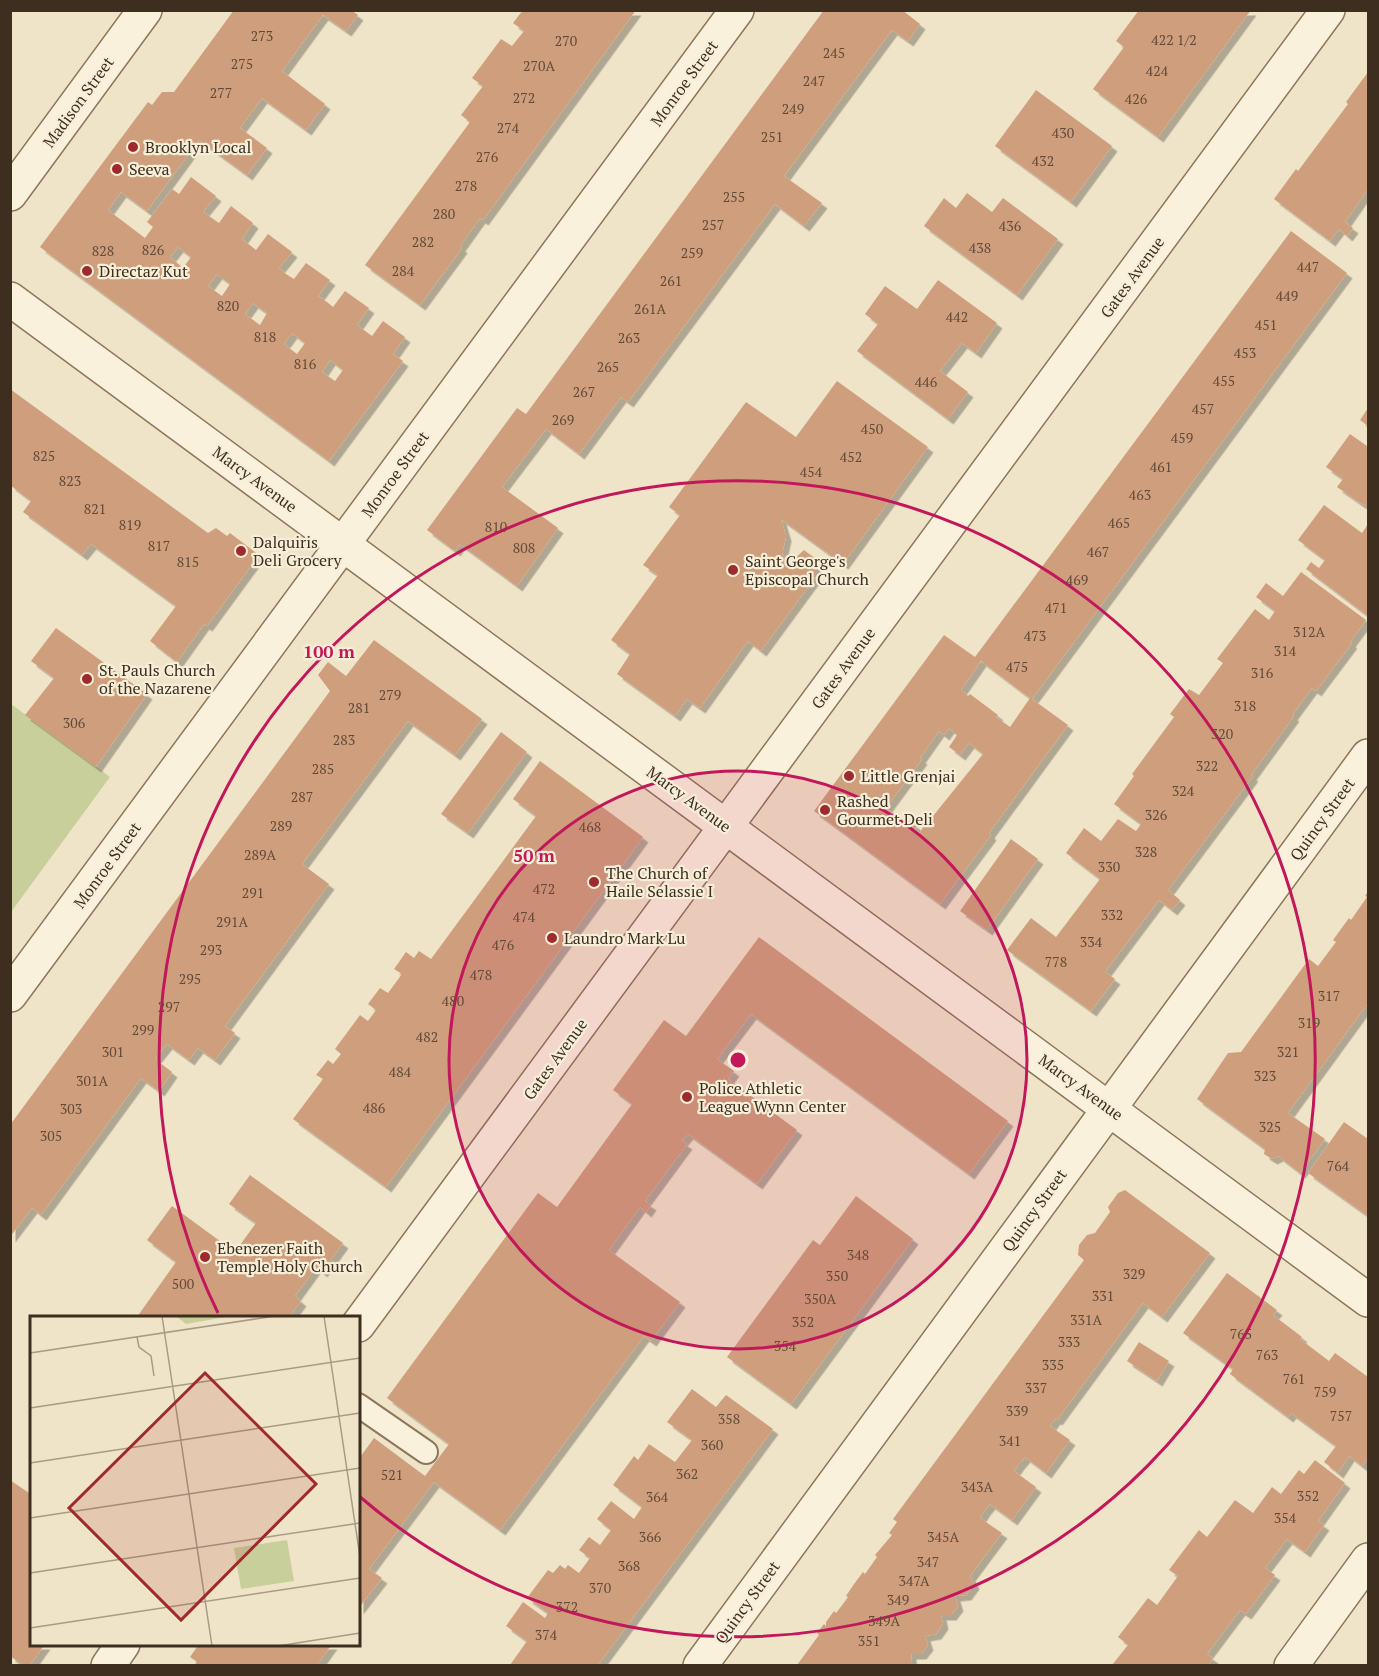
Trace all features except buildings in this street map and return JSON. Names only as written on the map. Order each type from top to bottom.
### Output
[{"type":"street","name":"Madison Street","points":[[10,194],[146,10]]},
{"type":"street","name":"Monroe Street","points":[[10,995],[737,10]]},
{"type":"street","name":"Gates Avenue","points":[[360,1323],[1328,10]]},
{"type":"street","name":"Marcy Avenue","points":[[10,299],[1368,1299]]},
{"type":"street","name":"Quincy Street","points":[[700,1665],[1368,756]]},
{"type":"street","points":[[1291,1665],[1368,1560]]},
{"type":"street","points":[[108,1665],[122,1646]]},
{"type":"lane","points":[[360,1406],[426,1452]]},
{"type":"green space","points":[[10,704],[110,777],[11,912]]},
{"type":"place","name":"Brooklyn Local","points":[[133,147]]},
{"type":"place","name":"Seeva","points":[[117,169]]},
{"type":"place","name":"Directaz Kut","points":[[87,271]]},
{"type":"place","name":"Dalquiris Deli Grocery","points":[[241,551]]},
{"type":"place","name":"Saint George's Episcopal Church","points":[[733,570]]},
{"type":"place","name":"St. Pauls Church of the Nazarene","points":[[87,679]]},
{"type":"place","name":"Little Grenjai","points":[[849,776]]},
{"type":"place","name":"Rashed Gourmet Deli","points":[[825,810]]},
{"type":"place","name":"The Church of Haile Selassie I","points":[[594,882]]},
{"type":"place","name":"Laundro Mark Lu","points":[[552,938]]},
{"type":"place","name":"Police Athletic League Wynn Center","points":[[687,1097]]},
{"type":"place","name":"Ebenezer Faith Temple Holy Church","points":[[205,1257]]}]
